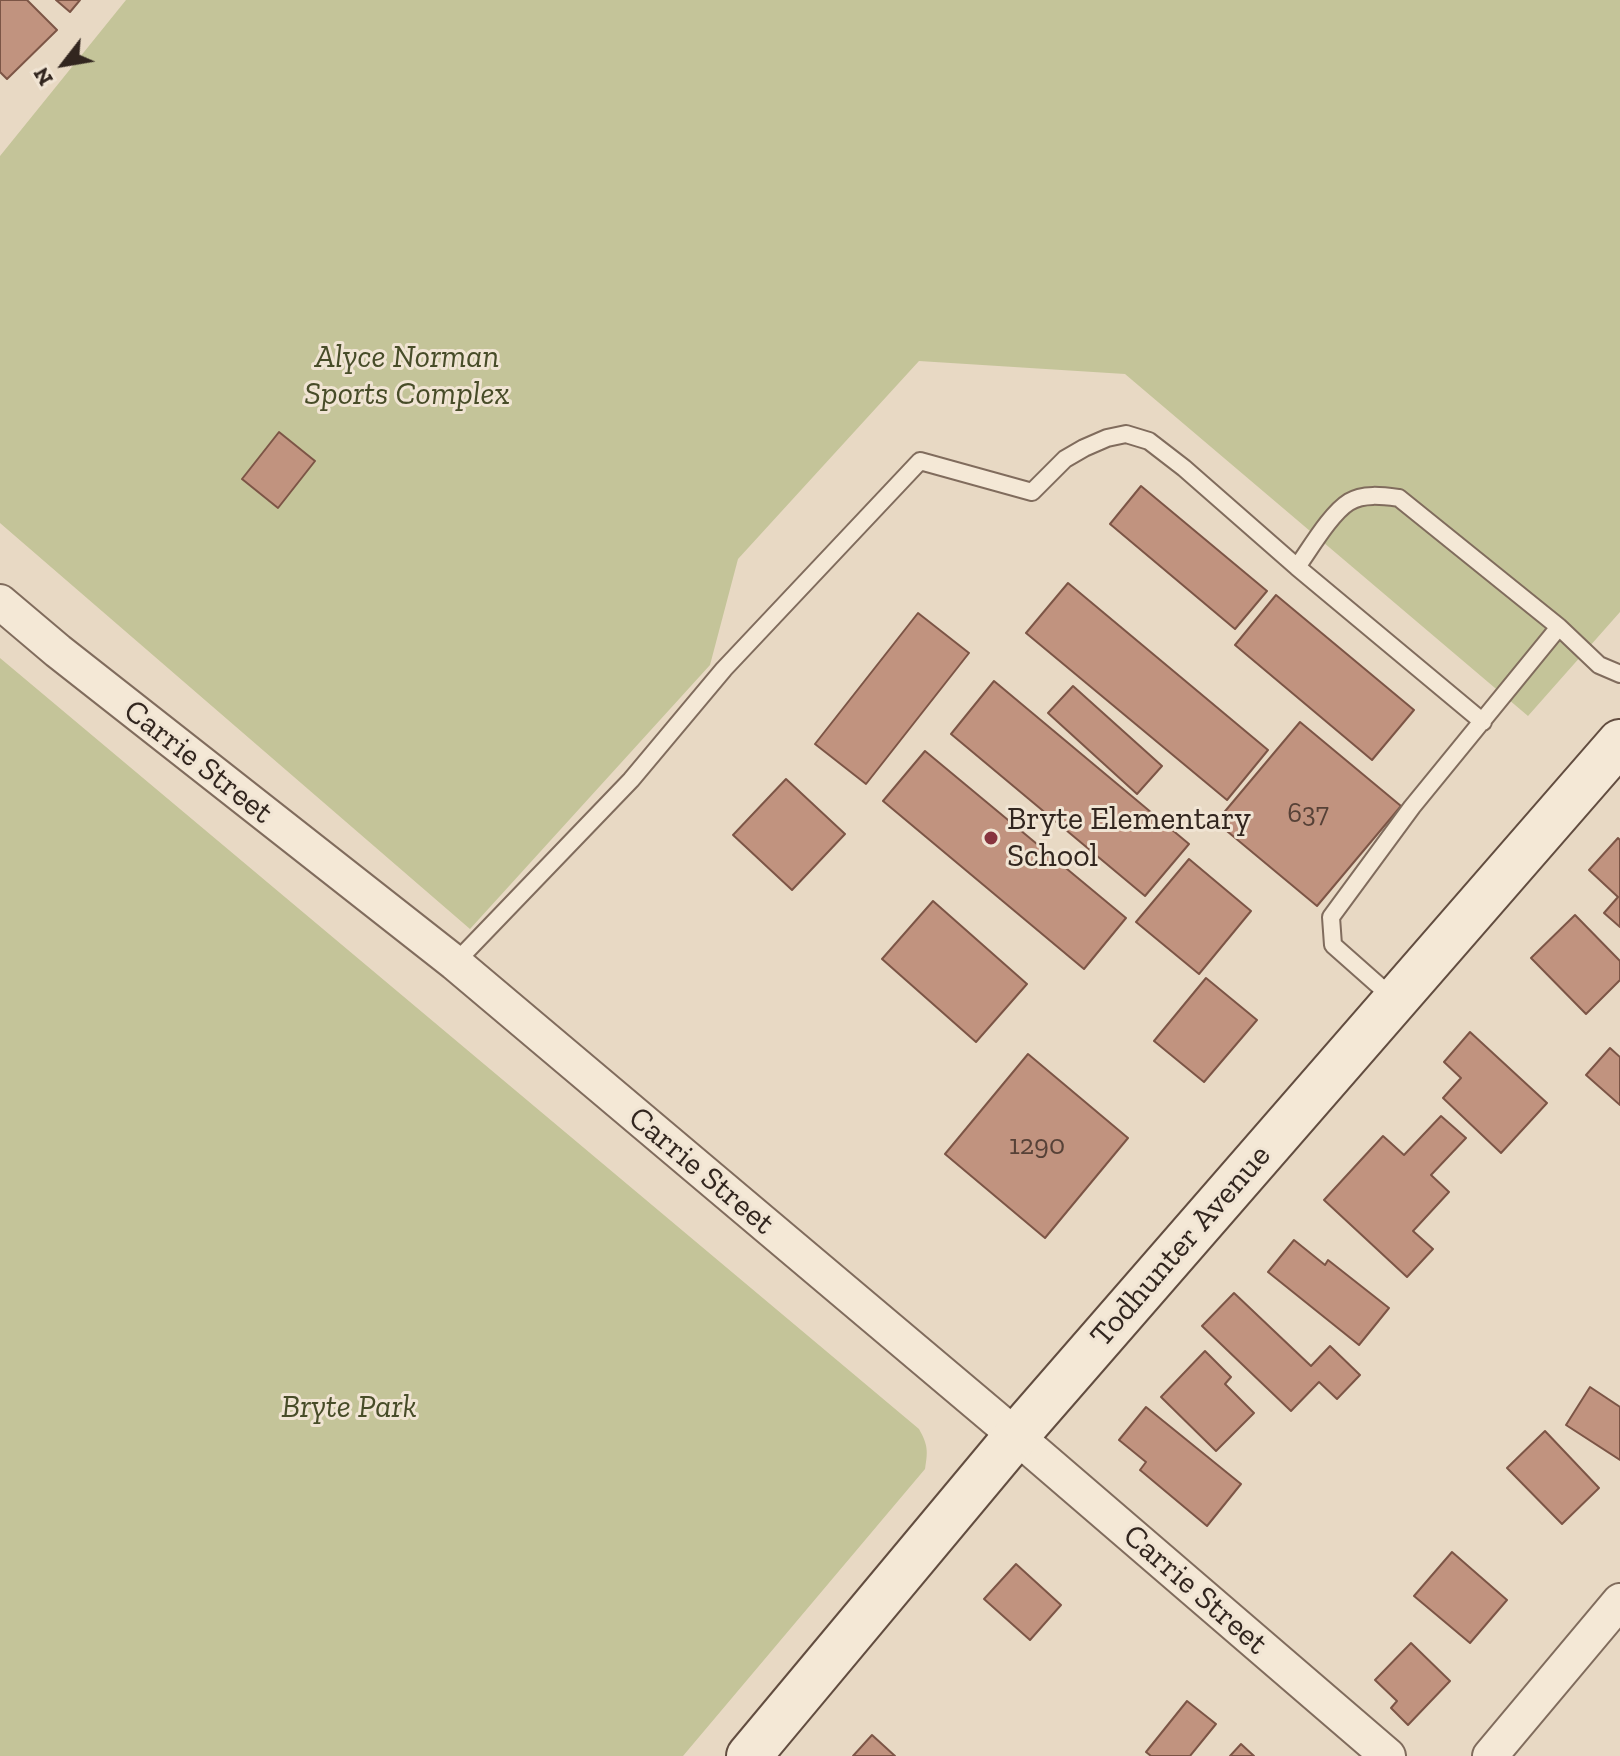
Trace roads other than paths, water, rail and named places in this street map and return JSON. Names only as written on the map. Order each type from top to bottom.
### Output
[{"type":"street","name":"Carrie Street","points":[[0,602],[455,963],[1016,1436],[1388,1756]]},
{"type":"street","name":"Todhunter Avenue","points":[[749,1756],[1016,1436],[1620,742]]},
{"type":"street","points":[[1490,1756],[1620,1601]]},
{"type":"lane","points":[[455,963],[631,780],[724,669],[920,461],[1032,492],[1065,459],[1084,448],[1126,434],[1149,441],[1483,722]]},
{"type":"lane","points":[[1297,567],[1335,515],[1350,501],[1376,495],[1399,498],[1559,627],[1599,665],[1620,674]]},
{"type":"lane","points":[[1395,1000],[1333,945],[1331,917],[1412,807],[1559,627]]},
{"type":"place","name":"Bryte Elementary School","points":[[991,838]]},
{"type":"park label","name":"Alyce Norman Sports Complex","points":[[407,376]]},
{"type":"park label","name":"Bryte Park","points":[[349,1408]]}]
